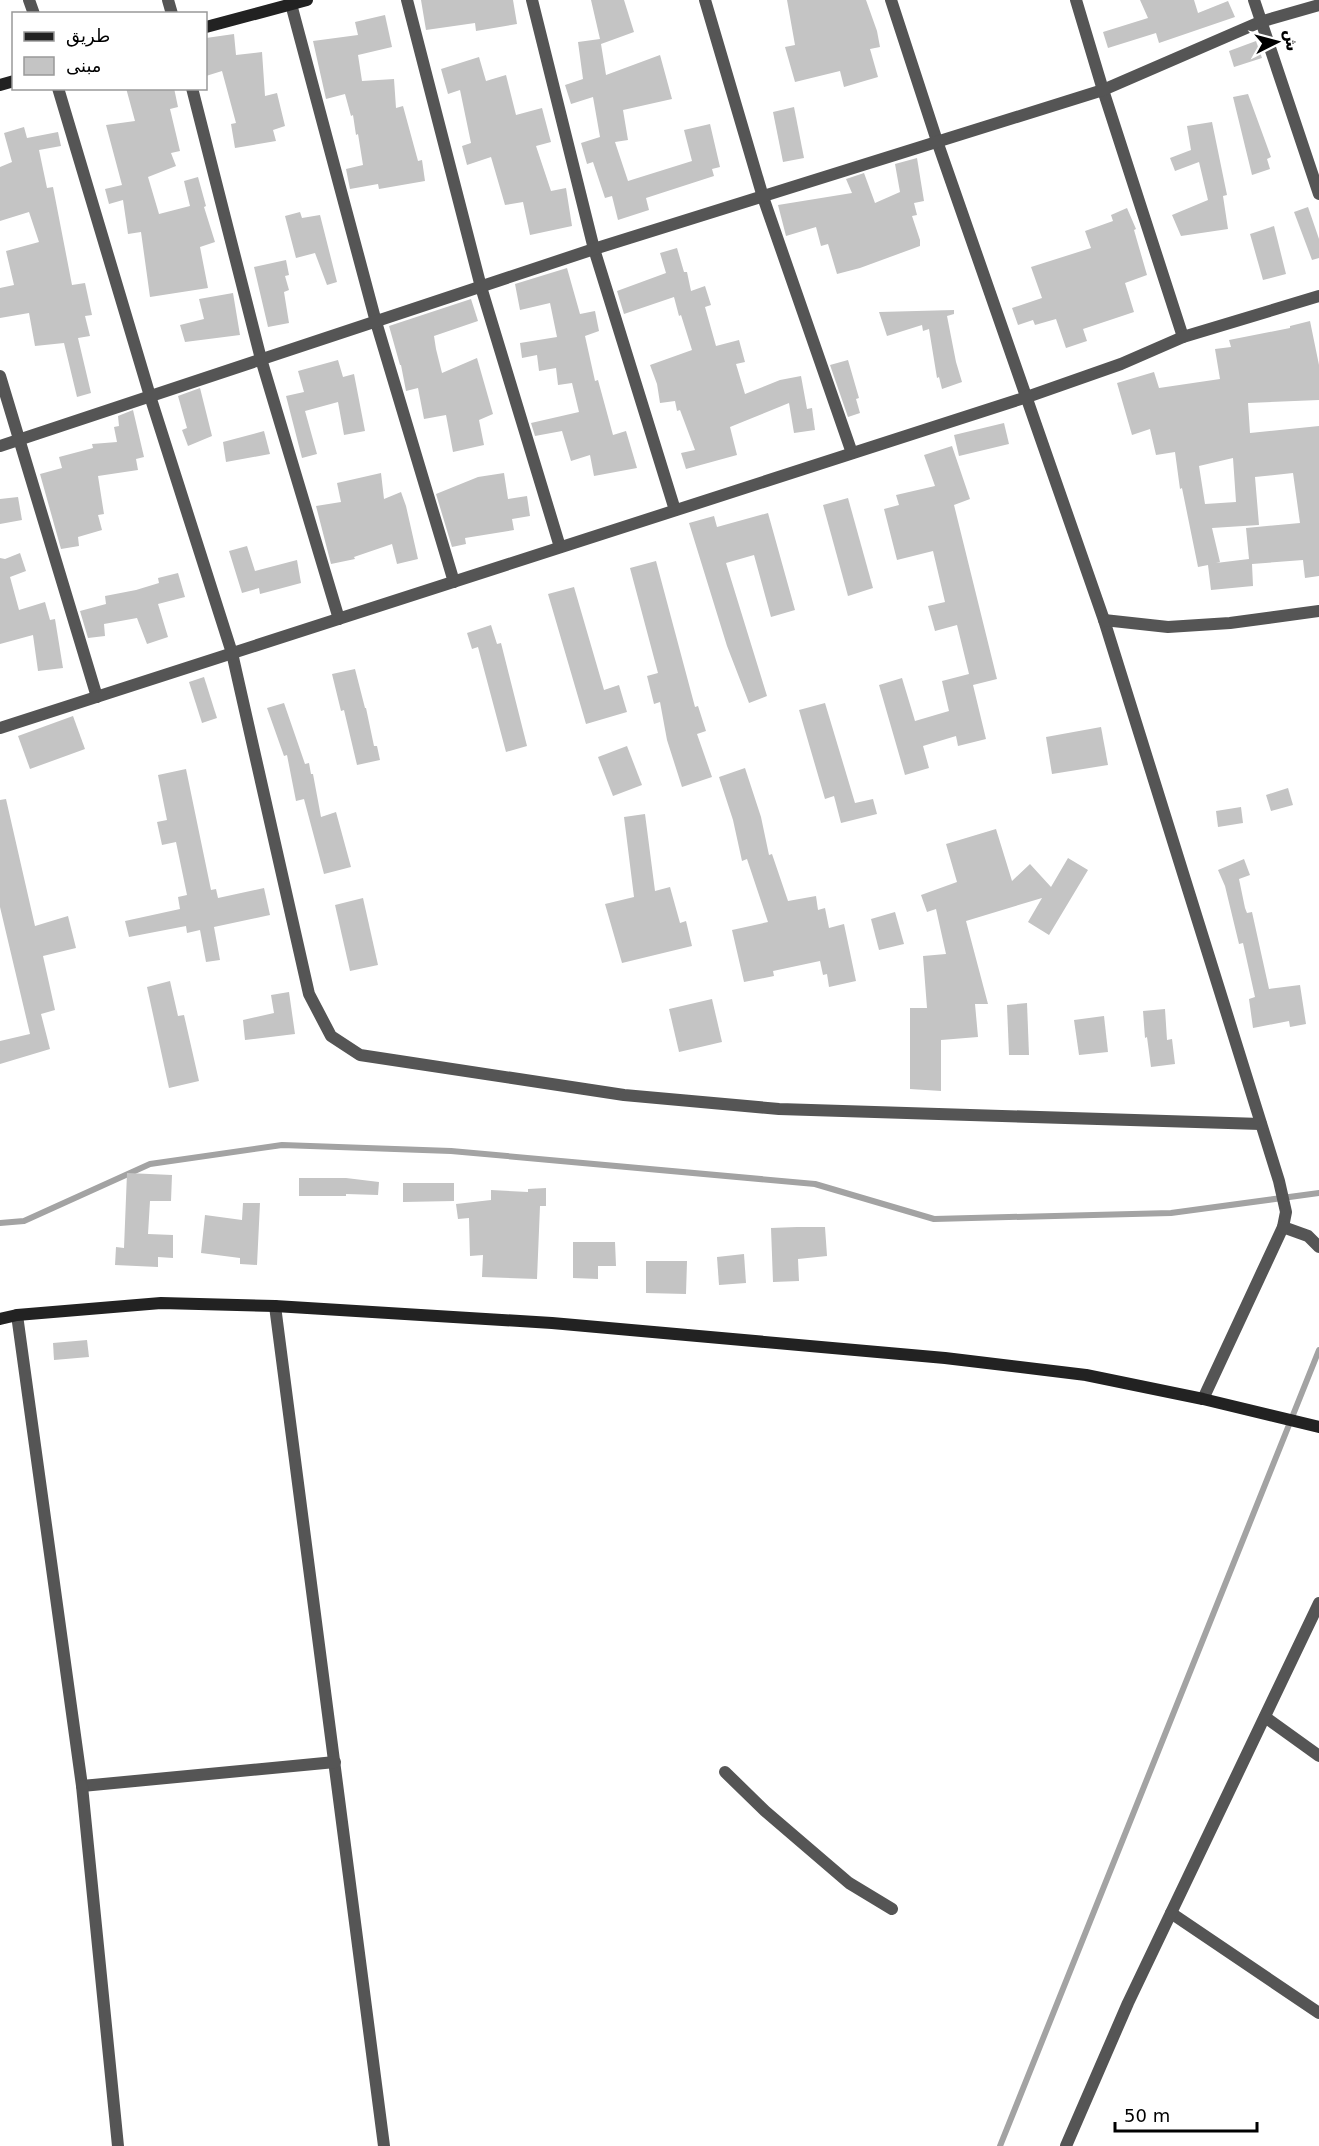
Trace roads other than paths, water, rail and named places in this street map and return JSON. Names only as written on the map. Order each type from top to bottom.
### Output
[{"type":"main road","points":[[207,27],[307,0]]},
{"type":"main road","points":[[0,1319],[161,1303],[275,1305],[552,1323],[945,1358],[1086,1375],[1203,1399],[1316,1426]]},
{"type":"street","points":[[407,0],[481,287],[560,548]]},
{"type":"street","points":[[532,0],[594,249],[675,510]]},
{"type":"street","points":[[705,0],[763,197],[852,453]]},
{"type":"street","points":[[891,0],[937,141],[1104,620],[1279,1181],[1286,1212],[1283,1227],[1203,1399]]},
{"type":"street","points":[[1076,0],[1183,338]]},
{"type":"street","points":[[1254,0],[1319,194]]},
{"type":"street","points":[[291,4],[376,322],[454,582]]},
{"type":"street","points":[[0,446],[594,249],[1103,90],[1260,22],[1319,5]]},
{"type":"street","points":[[59,90],[150,396],[232,653],[309,994],[331,1035],[360,1054],[624,1095],[779,1109],[1261,1124]]},
{"type":"street","points":[[193,90],[261,358],[339,619]]},
{"type":"street","points":[[1305,149],[1319,145]]},
{"type":"street","points":[[0,728],[1027,397],[1121,364],[1183,338],[1319,296]]},
{"type":"street","points":[[0,376],[97,697]]},
{"type":"street","points":[[1104,620],[1168,627],[1230,623],[1319,611]]},
{"type":"street","points":[[1283,1227],[1308,1236],[1319,1247]]},
{"type":"street","points":[[275,1305],[384,2146]]},
{"type":"street","points":[[17,1316],[81,1786],[118,2146]]},
{"type":"street","points":[[1066,2146],[1128,2003],[1319,1604]]},
{"type":"street","points":[[1265,1717],[1319,1756]]},
{"type":"street","points":[[81,1786],[335,1762]]},
{"type":"street","points":[[725,1772],[765,1811],[849,1883],[892,1909]]},
{"type":"street","points":[[1172,1913],[1319,2013]]},
{"type":"waterway","points":[[0,1223],[24,1221],[150,1164],[282,1145],[451,1151],[815,1184],[934,1219],[1171,1213],[1319,1193]]},
{"type":"waterway","points":[[1000,2146],[1319,1350]]}]
